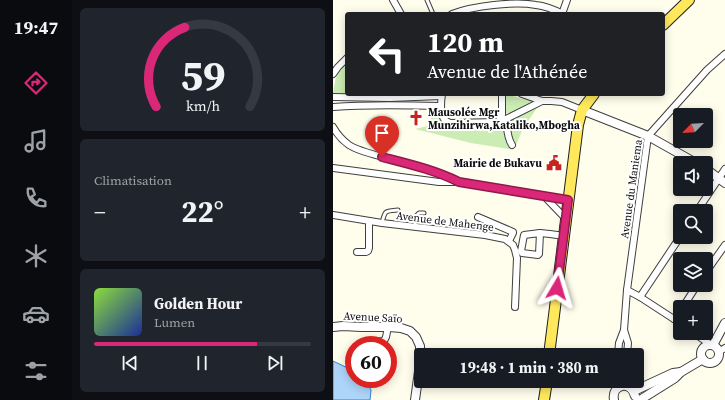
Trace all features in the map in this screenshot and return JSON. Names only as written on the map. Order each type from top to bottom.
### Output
[{"type":"main road","points":[[665,23],[689,0]]},
{"type":"main road","points":[[550,348],[576,141],[582,110],[592,96]]},
{"type":"main road","points":[[544,400],[546,388]]},
{"type":"street","points":[[393,0],[400,12]]},
{"type":"street","points":[[564,12],[567,0]]},
{"type":"street","points":[[456,12],[491,5],[537,2],[558,12]]},
{"type":"street","name":"Avenue du Maniema","points":[[619,348],[624,330],[627,290],[648,136],[707,70],[725,54]]},
{"type":"street","points":[[333,74],[345,60]]},
{"type":"street","points":[[333,97],[390,98],[425,96]]},
{"type":"street","points":[[442,96],[441,106],[444,118],[446,121],[450,122],[498,122],[542,101]]},
{"type":"street","points":[[498,122],[502,115],[502,96]]},
{"type":"street","points":[[528,96],[542,101],[562,102],[648,136],[684,156]]},
{"type":"street","points":[[357,97],[357,105]]},
{"type":"street","points":[[390,98],[390,105]]},
{"type":"street","points":[[333,107],[357,105],[441,106]]},
{"type":"street","points":[[506,119],[510,142],[512,145]]},
{"type":"street","points":[[333,126],[337,134],[350,146],[437,172],[459,182]]},
{"type":"street","points":[[333,168],[439,182],[459,182],[568,200]]},
{"type":"street","points":[[703,204],[722,181],[725,169]]},
{"type":"street","points":[[713,174],[722,181]]},
{"type":"street","points":[[544,196],[566,219]]},
{"type":"street","name":"Avenue de Mahenge","points":[[333,215],[382,223],[485,235],[509,241]]},
{"type":"street","points":[[478,217],[513,232],[509,241],[513,245],[517,258],[515,308]]},
{"type":"street","points":[[357,252],[368,251],[369,221]]},
{"type":"street","points":[[540,234],[564,236]]},
{"type":"street","points":[[640,297],[675,244]]},
{"type":"street","points":[[713,262],[725,245]]},
{"type":"street","points":[[627,290],[673,318]]},
{"type":"street","points":[[717,348],[708,345],[703,349],[701,354],[703,359],[708,362],[715,362],[718,357],[717,348],[725,323]]},
{"type":"street","name":"Avenue Saïo","points":[[333,326],[388,327],[401,328],[410,331],[416,337],[420,346],[420,364],[415,400]]},
{"type":"street","points":[[386,336],[388,327]]},
{"type":"street","points":[[624,330],[628,343],[628,348]]},
{"type":"street","points":[[705,340],[717,348]]},
{"type":"street","points":[[640,400],[703,359]]},
{"type":"street","points":[[634,396],[673,373],[681,372]]},
{"type":"lane","points":[[427,0],[432,12]]},
{"type":"lane","points":[[382,223],[385,212],[398,210]]},
{"type":"lane","points":[[415,227],[415,217],[419,213],[424,213]]},
{"type":"green space","points":[[345,63],[345,96],[376,96],[337,101],[333,93],[336,77]]},
{"type":"green space","points":[[502,96],[513,96],[522,99],[542,101],[523,128],[517,143],[509,149],[471,143],[415,129],[428,126],[432,116],[425,107],[441,118],[446,124],[455,128],[490,128],[538,103],[502,115]]},
{"type":"water","points":[[333,361],[345,367],[345,388],[370,388],[371,390],[370,400],[333,400]]},
{"type":"place","name":"Mausolée Mgr Munzihirwa,Kataliko,Mbogha","points":[[416,118]]},
{"type":"place","name":"Mairie de Bukavu","points":[[554,163]]},
{"type":"route","points":[[382,157],[443,174],[459,182],[568,200],[557,288]]}]
